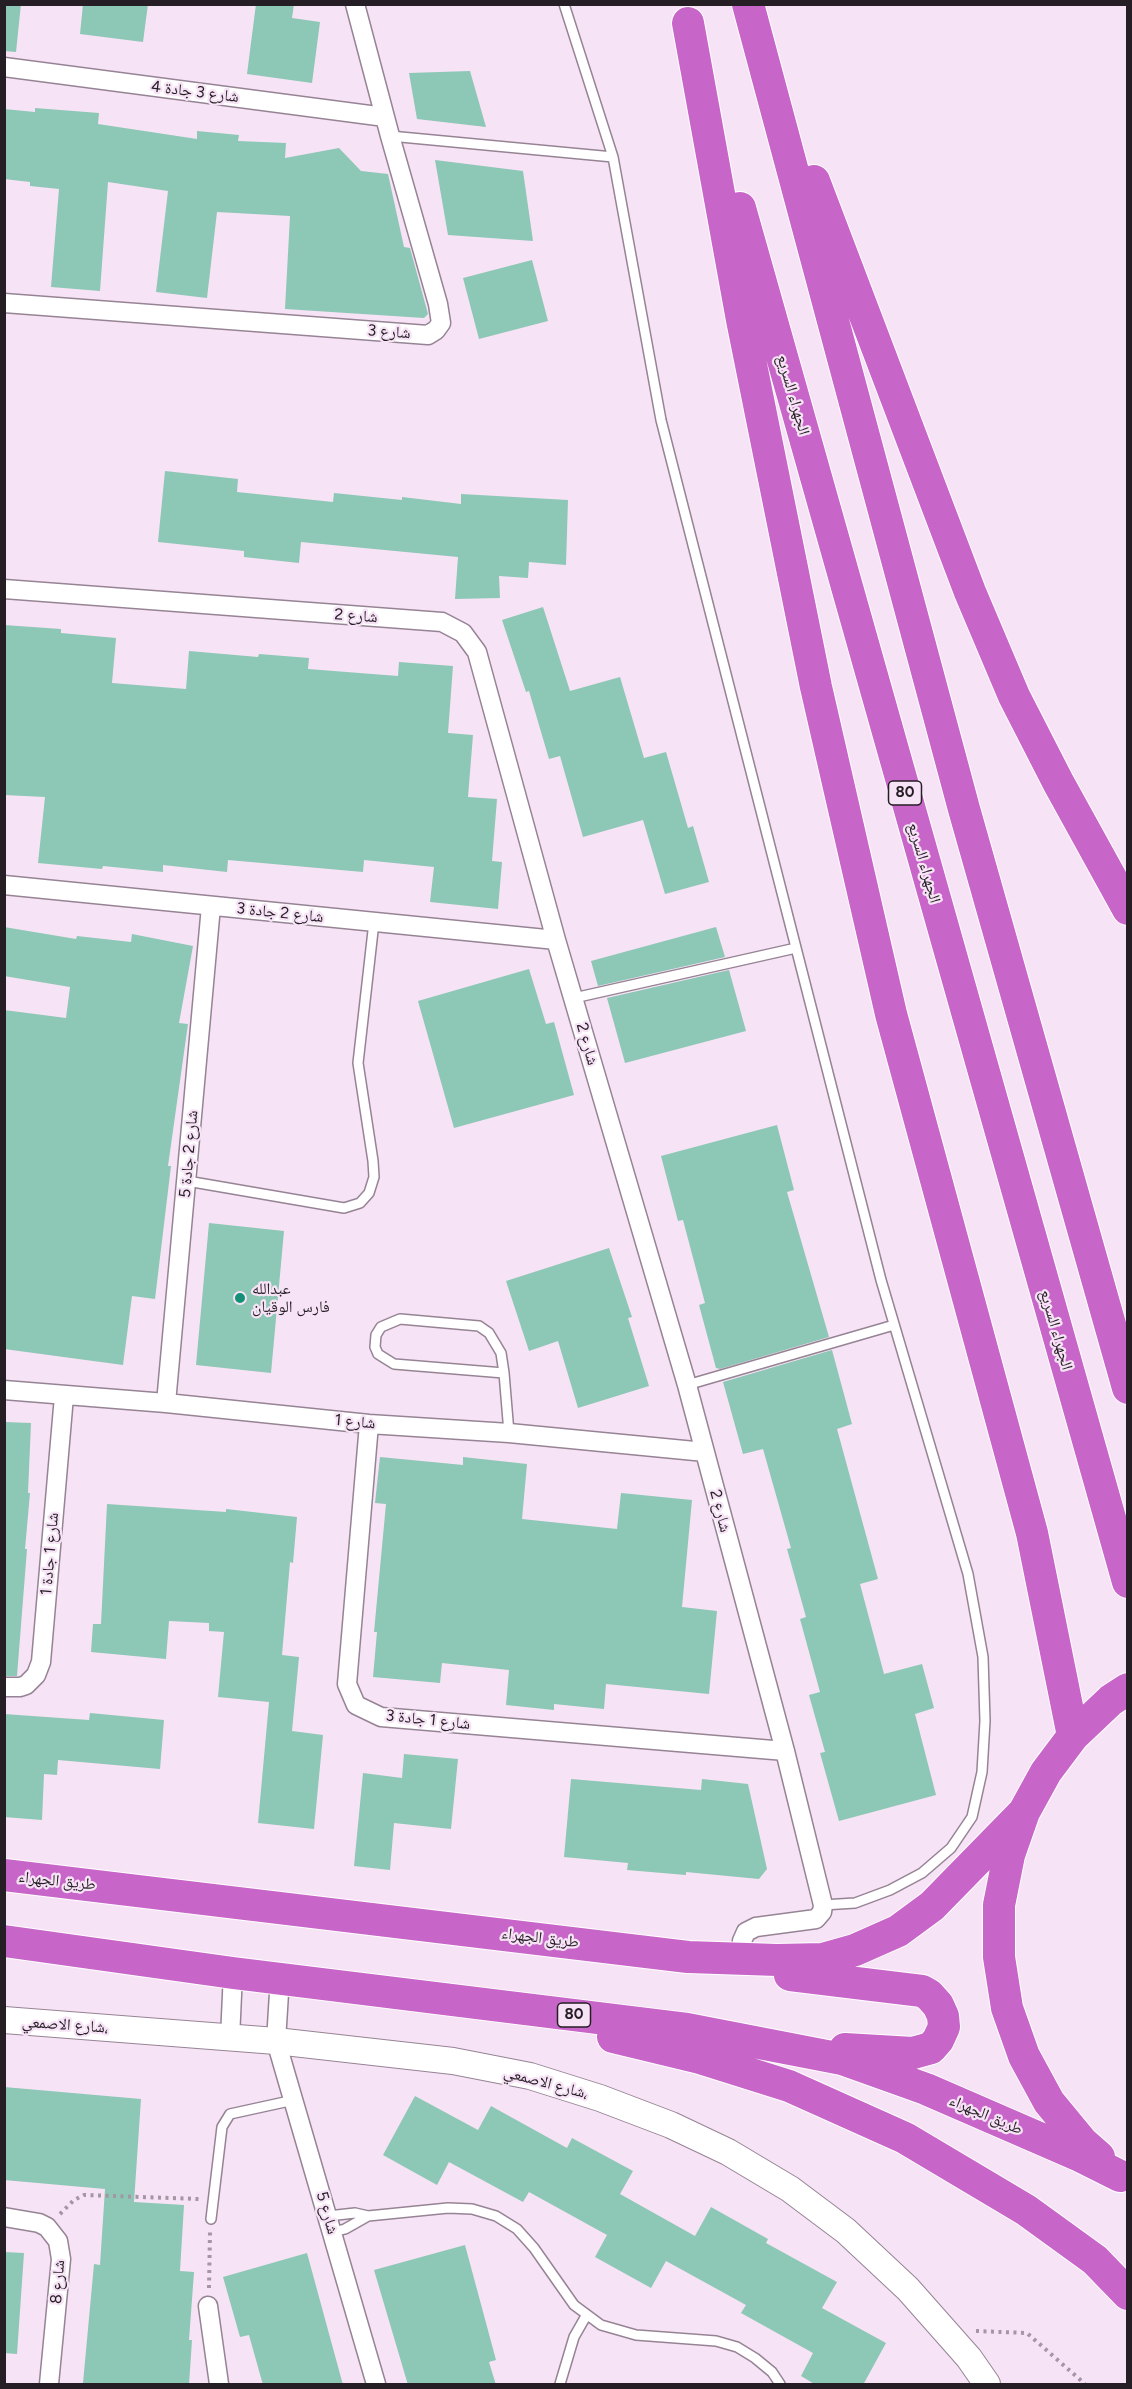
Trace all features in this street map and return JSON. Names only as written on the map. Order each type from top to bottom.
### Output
[{"type":"highway","points":[[748,7],[974,602],[1019,705],[1058,782],[1128,909]]},
{"type":"highway","points":[[748,7],[964,809],[1128,1388]]},
{"type":"highway","points":[[685,14],[742,320],[821,711],[891,1014],[1032,1533],[1073,1736]]},
{"type":"highway","name":"الجهراء السريع","points":[[685,14],[1128,1582]]},
{"type":"highway","name":"80","points":[[1124,2178],[1082,2142],[1049,2102],[1024,2056],[1007,2008],[999,1957],[999,1905],[1009,1855],[1024,1812],[1046,1772],[1073,1736],[1111,1700],[1128,1689]]},
{"type":"highway","name":"طريق الجهراء","points":[[4,1875],[688,1957],[823,1959],[855,1950],[898,1931],[932,1906],[1024,1812]]},
{"type":"highway","name":"طريق الجهراء","points":[[4,1941],[233,1973],[687,2029],[842,2059],[926,2089],[1078,2155],[1124,2178]]},
{"type":"highway","points":[[687,2029],[861,2051],[913,2053],[931,2048],[944,2027],[943,2016],[938,2005],[922,1991],[789,1975],[688,1957]]},
{"type":"highway","points":[[463,2002],[700,2058],[789,2086],[850,2112],[905,2138],[1026,2210],[1095,2260],[1128,2294]]},
{"type":"street","name":"شارع 3","points":[[4,303],[428,335],[436,330],[441,323],[438,304],[355,4]]},
{"type":"street","name":"شارع 3 جادة 4","points":[[4,67],[385,117]]},
{"type":"street","name":"شارع 2","points":[[4,589],[442,622],[463,633],[477,652],[556,940],[687,1385],[785,1751],[823,1905]]},
{"type":"street","name":"شارع 2 جادة 3","points":[[4,885],[556,940]]},
{"type":"street","name":"شارع 2 جادة 5","points":[[166,1403],[211,906]]},
{"type":"street","name":"شارع 1","points":[[4,1390],[705,1452]]},
{"type":"street","name":"شارع 1 جادة 1","points":[[4,1687],[26,1685],[36,1675],[41,1662],[64,1396]]},
{"type":"street","name":"شارع 1 جادة 3","points":[[369,1424],[347,1684],[356,1705],[381,1717],[785,1751]]},
{"type":"street","points":[[741,1959],[742,1941],[746,1932],[756,1927],[816,1919],[822,1912],[823,1905]]},
{"type":"street","points":[[230,2038],[233,1973]]},
{"type":"street","points":[[276,2041],[280,1977]]},
{"type":"street","name":"شارع الاصمعي،","points":[[4,2020],[276,2041],[453,2061],[530,2076],[600,2098],[671,2125],[728,2152],[790,2189],[846,2231],[908,2289],[969,2358],[987,2385]]},
{"type":"street","name":"شارع 5","points":[[276,2041],[376,2385]]},
{"type":"street","points":[[4,2217],[30,2220],[47,2227]]},
{"type":"street","name":"شارع 8","points":[[47,2227],[58,2241],[61,2259],[49,2385]]},
{"type":"street","points":[[208,2306],[219,2385]]},
{"type":"lane","points":[[564,4],[613,157],[661,420],[894,1325],[968,1574],[983,1657],[985,1721],[982,1772],[972,1817],[951,1848],[922,1873],[890,1890],[855,1903],[823,1905]]},
{"type":"lane","points":[[390,136],[613,157]]},
{"type":"lane","points":[[187,1181],[344,1208],[360,1203],[369,1193],[374,1177],[373,1161],[358,1064],[374,922]]},
{"type":"lane","points":[[574,998],[796,948]]},
{"type":"lane","points":[[504,1373],[394,1364],[378,1354],[375,1347],[376,1335],[381,1328],[400,1319],[479,1326],[496,1342],[501,1353],[504,1373],[509,1433]]},
{"type":"lane","points":[[687,1385],[894,1325]]},
{"type":"lane","points":[[211,2219],[222,2127],[230,2115],[294,2100]]},
{"type":"lane","points":[[330,2224],[355,2213],[368,2216],[448,2208],[472,2209],[496,2216],[517,2229],[534,2248],[563,2292],[586,2316],[618,2332],[716,2341],[736,2348],[755,2358],[780,2385]]},
{"type":"lane","points":[[330,2224],[345,2229],[368,2216]]},
{"type":"lane","points":[[560,2385],[574,2337],[586,2316]]},
{"type":"path","points":[[47,2227],[74,2200],[84,2195],[213,2200]]},
{"type":"path","points":[[208,2306],[211,2219]]},
{"type":"path","points":[[944,2330],[1027,2334],[1085,2385]]},
{"type":"building","points":[[4,4],[21,4],[16,52],[4,51]]},
{"type":"building","points":[[83,4],[148,4],[143,42],[80,34]]},
{"type":"building","points":[[256,4],[294,4],[292,18],[320,22],[312,83],[247,74]]},
{"type":"building","points":[[470,71],[486,127],[417,119],[409,73]]},
{"type":"building","points":[[35,108],[99,113],[98,124],[197,139],[197,131],[239,135],[238,141],[286,143],[285,158],[339,148],[361,171],[388,174],[404,247],[410,248],[428,314],[424,318],[285,309],[290,216],[217,212],[207,298],[156,292],[168,191],[108,182],[100,291],[51,287],[59,189],[30,186],[30,182],[4,179],[4,109],[35,112]]},
{"type":"building","points":[[435,160],[523,171],[533,241],[448,235]]},
{"type":"building","points":[[532,260],[548,321],[479,339],[463,278]]},
{"type":"building","points":[[165,471],[238,479],[237,492],[333,502],[334,493],[402,500],[402,497],[461,504],[461,494],[568,500],[566,565],[529,562],[528,578],[499,576],[500,598],[455,599],[458,557],[301,542],[299,563],[244,557],[244,551],[158,542]]},
{"type":"building","points":[[543,607],[570,691],[620,677],[644,758],[666,752],[688,828],[693,826],[709,882],[665,894],[643,820],[583,837],[560,756],[549,759],[529,691],[526,692],[502,620]]},
{"type":"building","points":[[4,625],[61,629],[61,633],[116,638],[112,683],[186,689],[189,651],[258,657],[259,654],[309,658],[308,669],[398,676],[399,662],[453,666],[448,733],[473,735],[468,797],[497,799],[492,861],[502,862],[498,909],[430,902],[434,867],[364,860],[363,872],[228,860],[227,872],[163,865],[163,872],[38,863],[45,797],[4,795]]},
{"type":"building","points":[[4,927],[76,939],[77,936],[131,942],[132,934],[193,946],[179,1023],[188,1024],[168,1166],[171,1166],[155,1299],[132,1296],[123,1365],[4,1349],[4,1010],[66,1018],[70,987],[4,976]]},
{"type":"building","points":[[716,927],[725,957],[598,986],[591,961]]},
{"type":"building","points":[[529,969],[546,1024],[554,1022],[574,1095],[454,1128],[418,1001]]},
{"type":"building","points":[[729,970],[746,1031],[625,1063],[607,998]]},
{"type":"building","points":[[777,1125],[794,1190],[787,1192],[829,1337],[720,1369],[716,1368],[699,1305],[705,1303],[683,1220],[678,1221],[661,1156]]},
{"type":"building","name":"عبدالله فارس الوقيان","points":[[209,1223],[284,1231],[271,1373],[196,1365]]},
{"type":"building","points":[[609,1248],[632,1317],[628,1318],[649,1386],[578,1408],[558,1341],[529,1351],[506,1281]]},
{"type":"building","points":[[832,1350],[852,1424],[837,1429],[878,1579],[860,1584],[884,1674],[922,1664],[934,1708],[915,1714],[936,1795],[839,1821],[820,1753],[825,1752],[809,1695],[820,1692],[800,1619],[806,1617],[787,1549],[791,1548],[763,1449],[743,1454],[723,1382]]},
{"type":"building","points":[[4,1422],[31,1423],[28,1493],[30,1493],[25,1549],[27,1549],[17,1676],[4,1676]]},
{"type":"building","points":[[380,1457],[463,1465],[463,1457],[527,1464],[522,1519],[617,1529],[621,1493],[692,1500],[682,1607],[717,1611],[709,1694],[606,1684],[604,1709],[554,1704],[554,1710],[506,1705],[509,1670],[442,1663],[440,1683],[373,1677],[377,1632],[374,1632],[386,1504],[375,1503]]},
{"type":"building","points":[[107,1504],[226,1512],[226,1509],[297,1517],[293,1563],[290,1562],[282,1655],[299,1657],[292,1731],[323,1735],[314,1829],[258,1823],[269,1702],[218,1697],[224,1632],[209,1631],[209,1623],[169,1621],[166,1659],[91,1652],[93,1624],[101,1624]]},
{"type":"building","points":[[90,1713],[164,1720],[160,1769],[58,1760],[57,1775],[44,1774],[42,1820],[4,1817],[4,1714],[89,1720]]},
{"type":"building","points":[[404,1754],[458,1759],[451,1829],[394,1823],[390,1870],[354,1866],[363,1773],[402,1778]]},
{"type":"building","points":[[571,1779],[701,1790],[702,1779],[748,1784],[767,1869],[759,1879],[686,1872],[686,1875],[627,1870],[628,1863],[564,1857]]},
{"type":"building","points":[[4,2087],[141,2099],[134,2202],[184,2205],[180,2271],[194,2272],[189,2340],[192,2340],[189,2385],[83,2383],[94,2264],[100,2265],[105,2189],[4,2180]]},
{"type":"building","points":[[415,2096],[478,2130],[491,2106],[567,2148],[572,2138],[633,2171],[620,2194],[695,2236],[711,2207],[768,2239],[766,2243],[837,2282],[822,2308],[886,2343],[863,2385],[816,2385],[801,2376],[813,2353],[741,2313],[746,2305],[666,2261],[651,2288],[595,2257],[607,2235],[529,2192],[523,2202],[449,2162],[437,2185],[383,2155]]},
{"type":"building","points":[[465,2245],[496,2360],[489,2362],[496,2385],[408,2385],[374,2270]]},
{"type":"building","points":[[4,2252],[24,2253],[17,2354],[4,2353]]},
{"type":"building","points":[[307,2253],[343,2385],[263,2385],[249,2335],[240,2337],[223,2277]]},
{"type":"place","name":"عبدالله فارس الوقيان","points":[[240,1298]]}]
